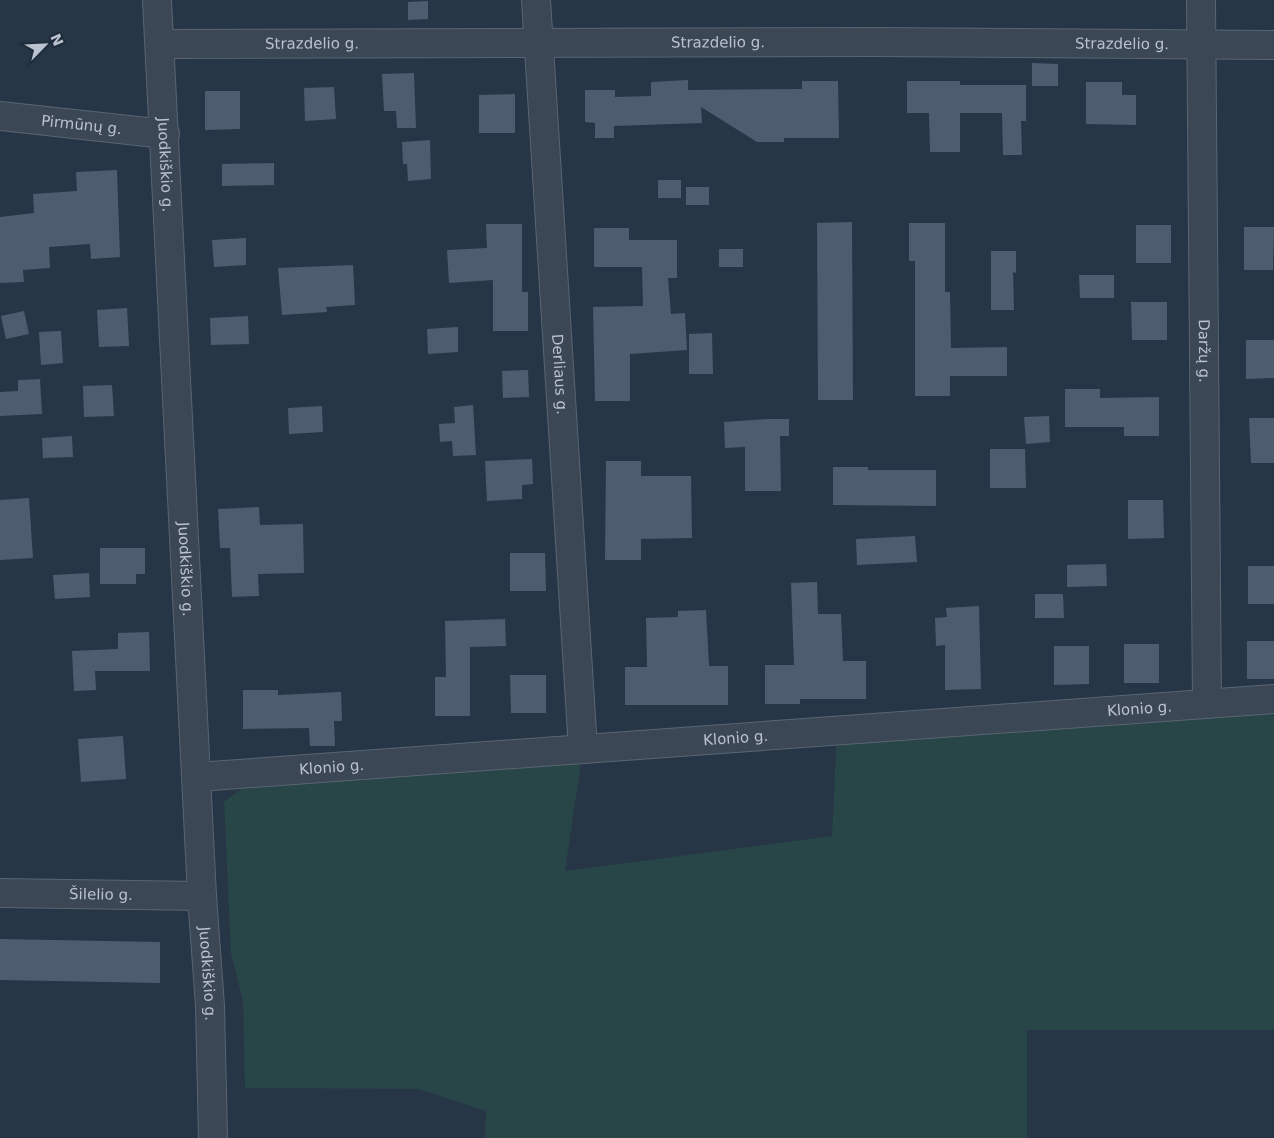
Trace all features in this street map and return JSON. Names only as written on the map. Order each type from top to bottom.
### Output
[{"type":"street","name":"Juodkiškio g.","points":[[157,0],[202,896],[210,1006],[213,1138]]},
{"type":"street","name":"Derliaus g.","points":[[536,0],[583,749]]},
{"type":"street","name":"Daržų g.","points":[[1201,0],[1207,704]]},
{"type":"street","name":"Strazdelio g.","points":[[160,44],[875,42],[1274,45]]},
{"type":"street","name":"Pirmūnų g.","points":[[0,116],[165,134]]},
{"type":"street","name":"Klonio g.","points":[[197,777],[1274,699]]},
{"type":"street","name":"Šilelio g.","points":[[0,893],[202,896]]},
{"type":"green space","points":[[1274,695],[1274,1030],[1027,1030],[1027,1138],[485,1138],[486,1111],[419,1089],[245,1088],[243,1002],[231,953],[224,802],[247,784],[583,749],[565,871],[832,836],[837,730]]},
{"type":"building","points":[[428,1],[428,19],[408,20],[408,2]]},
{"type":"building","points":[[1032,63],[1058,64],[1058,86],[1032,86]]},
{"type":"building","points":[[414,73],[416,128],[397,128],[396,111],[384,111],[382,74]]},
{"type":"building","points":[[688,80],[688,90],[802,89],[802,81],[838,81],[839,138],[784,138],[784,142],[757,142],[701,107],[702,123],[614,126],[614,138],[595,138],[595,123],[585,122],[585,90],[615,90],[615,97],[651,96],[651,82]]},
{"type":"building","points":[[907,81],[960,81],[960,85],[1026,85],[1026,121],[1021,121],[1022,155],[1003,155],[1002,113],[960,113],[960,152],[930,152],[929,113],[907,113]]},
{"type":"building","points":[[1086,82],[1122,82],[1122,95],[1136,95],[1136,125],[1086,124]]},
{"type":"building","points":[[334,87],[336,119],[305,121],[304,88]]},
{"type":"building","points":[[205,91],[240,91],[240,129],[205,130]]},
{"type":"building","points":[[515,94],[515,133],[479,133],[479,95]]},
{"type":"building","points":[[430,140],[431,179],[408,181],[407,164],[403,164],[402,142]]},
{"type":"building","points":[[274,163],[274,185],[222,186],[222,164]]},
{"type":"building","points":[[117,170],[120,257],[91,259],[90,244],[49,247],[50,268],[23,270],[24,282],[0,283],[0,217],[34,213],[33,194],[77,191],[76,172]]},
{"type":"building","points":[[658,180],[681,180],[681,198],[658,198]]},
{"type":"building","points":[[686,187],[709,187],[709,205],[686,205]]},
{"type":"building","points":[[852,222],[853,400],[818,400],[817,223]]},
{"type":"building","points":[[909,223],[945,223],[945,292],[950,292],[951,348],[1007,347],[1007,376],[950,376],[950,396],[915,396],[915,261],[909,261]]},
{"type":"building","points":[[486,224],[522,224],[522,292],[528,292],[528,331],[493,331],[493,280],[449,283],[447,250],[487,248]]},
{"type":"building","points":[[1136,225],[1171,225],[1171,263],[1136,263]]},
{"type":"building","points":[[1244,227],[1274,227],[1273,270],[1244,270]]},
{"type":"building","points":[[594,228],[629,228],[629,240],[677,240],[677,278],[668,278],[671,314],[685,313],[687,350],[630,354],[630,401],[595,401],[593,307],[643,306],[642,267],[594,267]]},
{"type":"building","points":[[246,238],[246,265],[214,267],[212,240]]},
{"type":"building","points":[[719,249],[743,249],[743,267],[719,267]]},
{"type":"building","points":[[991,251],[1016,251],[1016,273],[1013,272],[1014,310],[991,310]]},
{"type":"building","points":[[353,265],[355,305],[326,307],[327,312],[282,315],[278,268]]},
{"type":"building","points":[[1079,275],[1114,275],[1114,298],[1080,298]]},
{"type":"building","points":[[1131,302],[1167,302],[1167,340],[1132,340]]},
{"type":"building","points":[[127,308],[129,346],[99,347],[97,310]]},
{"type":"building","points":[[24,311],[29,334],[6,339],[1,316]]},
{"type":"building","points":[[248,316],[249,344],[211,345],[210,318]]},
{"type":"building","points":[[458,327],[458,352],[428,354],[427,329]]},
{"type":"building","points":[[61,331],[63,363],[41,365],[39,332]]},
{"type":"building","points":[[712,333],[713,374],[689,374],[689,334]]},
{"type":"building","points":[[1246,340],[1274,340],[1274,378],[1246,379]]},
{"type":"building","points":[[528,370],[529,397],[503,398],[502,371]]},
{"type":"building","points":[[40,379],[42,414],[0,416],[0,392],[18,391],[18,380]]},
{"type":"building","points":[[112,385],[114,416],[84,417],[83,386]]},
{"type":"building","points":[[1065,389],[1100,389],[1100,398],[1159,397],[1159,436],[1124,436],[1124,427],[1065,427]]},
{"type":"building","points":[[473,405],[476,455],[453,456],[452,441],[440,442],[439,424],[455,423],[454,407]]},
{"type":"building","points":[[322,406],[323,432],[289,434],[288,408]]},
{"type":"building","points":[[1049,416],[1050,442],[1026,444],[1024,417]]},
{"type":"building","points":[[1249,418],[1274,418],[1274,463],[1251,463]]},
{"type":"building","points":[[789,419],[789,436],[780,436],[781,491],[745,491],[745,447],[725,448],[724,422]]},
{"type":"building","points":[[72,436],[73,457],[43,458],[42,438]]},
{"type":"building","points":[[990,449],[1025,449],[1026,488],[990,488]]},
{"type":"building","points":[[532,459],[533,484],[522,485],[522,499],[487,501],[485,461]]},
{"type":"building","points":[[606,461],[641,461],[641,476],[691,476],[692,538],[641,539],[641,560],[605,560]]},
{"type":"building","points":[[833,467],[868,467],[868,470],[936,470],[936,506],[833,505]]},
{"type":"building","points":[[29,498],[33,558],[0,560],[0,500]]},
{"type":"building","points":[[1128,500],[1163,500],[1164,538],[1128,539]]},
{"type":"building","points":[[259,507],[260,525],[303,524],[304,573],[258,574],[259,596],[232,597],[230,548],[220,548],[218,509]]},
{"type":"building","points":[[915,536],[917,562],[857,565],[856,539]]},
{"type":"building","points":[[100,548],[145,548],[145,574],[136,574],[136,584],[100,584]]},
{"type":"building","points":[[510,553],[545,553],[546,591],[510,591]]},
{"type":"building","points":[[1106,564],[1107,586],[1067,587],[1067,565]]},
{"type":"building","points":[[1248,566],[1274,566],[1274,604],[1248,604]]},
{"type":"building","points":[[89,573],[90,597],[55,599],[53,575]]},
{"type":"building","points":[[817,582],[818,614],[841,614],[843,661],[866,661],[866,699],[800,699],[800,704],[765,704],[765,665],[794,665],[791,583]]},
{"type":"building","points":[[1035,594],[1063,594],[1064,618],[1035,618]]},
{"type":"building","points":[[979,606],[981,689],[945,690],[945,645],[936,646],[935,618],[947,617],[946,608]]},
{"type":"building","points":[[706,610],[709,666],[728,666],[728,705],[625,705],[625,667],[647,667],[646,618],[678,617],[678,611]]},
{"type":"building","points":[[505,619],[506,646],[470,647],[470,716],[435,716],[435,677],[446,677],[445,621]]},
{"type":"building","points":[[149,632],[150,671],[95,671],[96,690],[74,691],[72,651],[118,649],[118,633]]},
{"type":"building","points":[[1247,641],[1274,641],[1274,679],[1247,679]]},
{"type":"building","points":[[1124,644],[1159,644],[1159,683],[1124,683]]},
{"type":"building","points":[[1054,646],[1089,646],[1089,684],[1054,685]]},
{"type":"building","points":[[510,675],[546,675],[546,713],[511,713]]},
{"type":"building","points":[[243,690],[278,690],[278,695],[341,692],[342,721],[334,721],[335,746],[310,746],[309,728],[243,729]]},
{"type":"building","points":[[123,736],[126,779],[81,782],[78,739]]},
{"type":"building","points":[[0,939],[160,942],[160,983],[0,980]]}]
